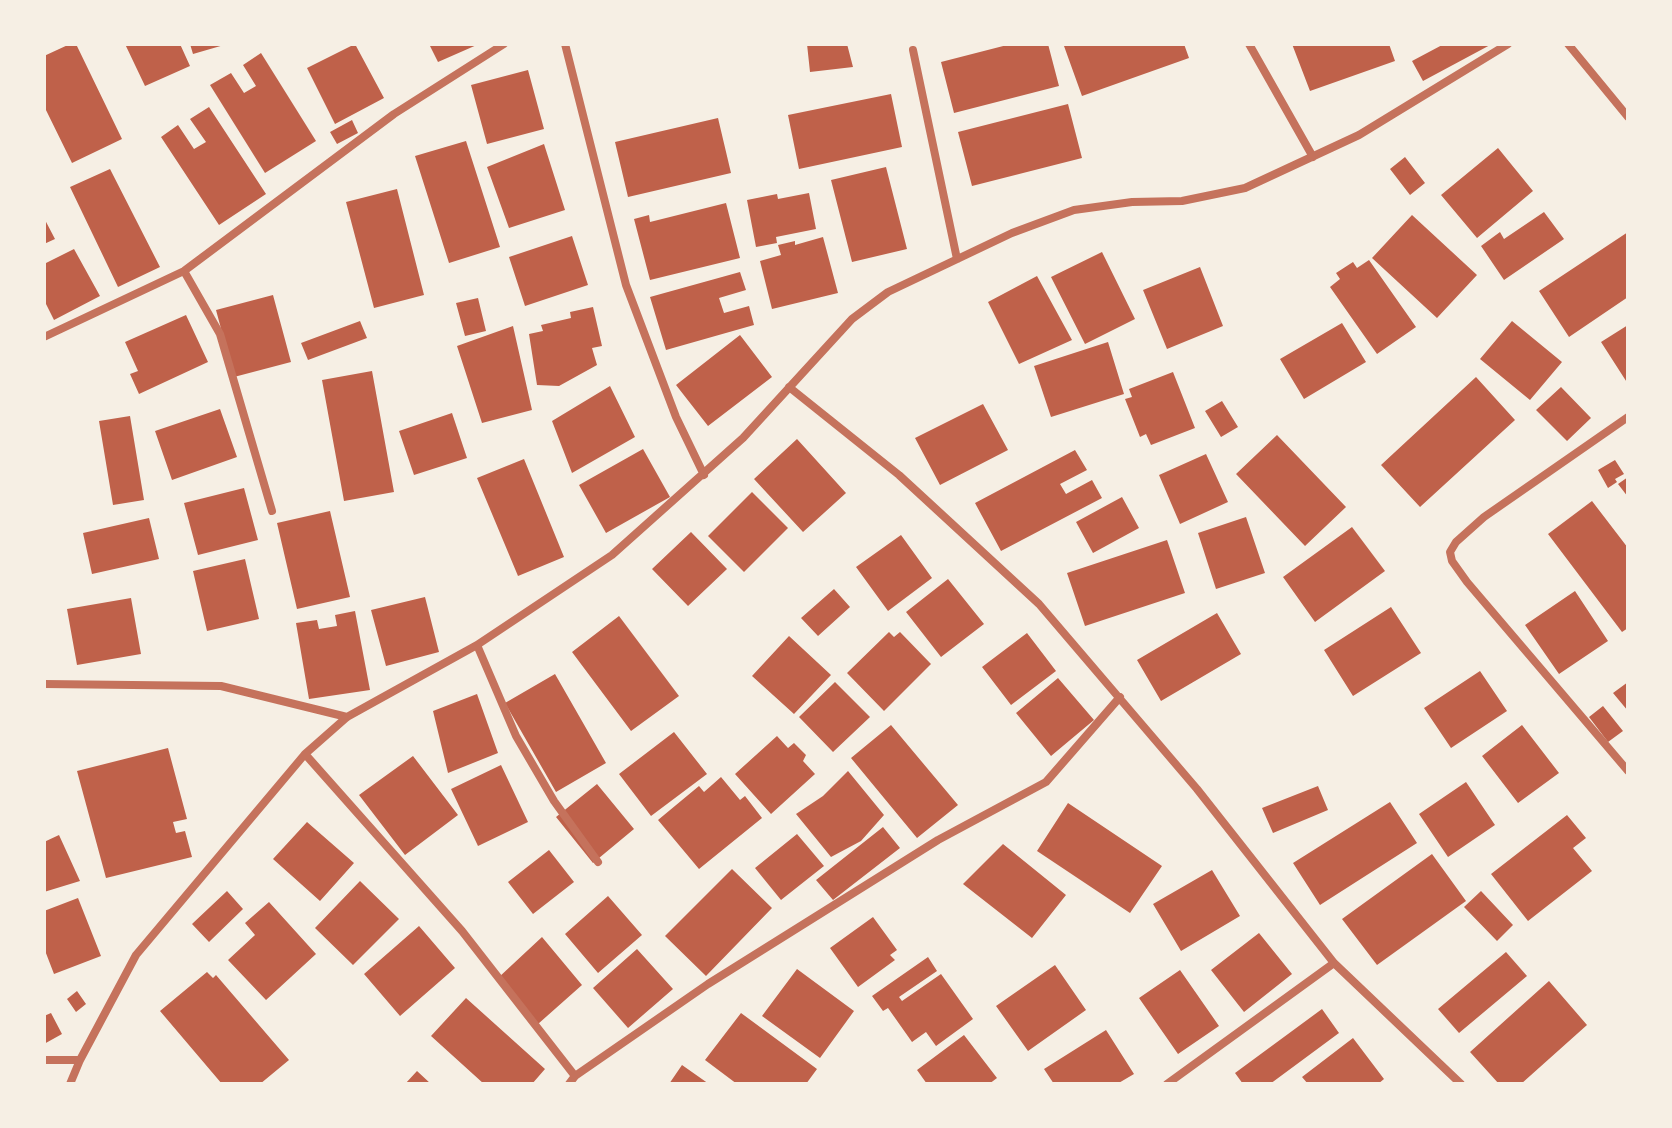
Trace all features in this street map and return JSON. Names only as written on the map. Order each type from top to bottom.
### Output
[{"type":"street","points":[[44,337],[184,271],[394,114],[504,44]]},
{"type":"street","points":[[565,44],[626,285],[676,417],[704,475]]},
{"type":"street","points":[[1249,44],[1313,157]]},
{"type":"street","points":[[70,1084],[136,955],[305,754],[347,717],[477,645],[612,555],[743,438],[852,319],[888,292],[1012,233],[1074,210],[1132,202],[1182,201],[1245,188],[1359,135],[1508,44]]},
{"type":"street","points":[[1568,44],[1628,117]]},
{"type":"street","points":[[913,50],[957,259]]},
{"type":"street","points":[[184,271],[220,334],[272,511]]},
{"type":"street","points":[[789,387],[899,475],[1039,604],[1197,789],[1334,963],[1461,1084]]},
{"type":"street","points":[[1628,417],[1484,517],[1456,542],[1450,552],[1452,561],[1467,582],[1628,771]]},
{"type":"street","points":[[477,645],[516,736],[554,801],[598,862]]},
{"type":"street","points":[[44,684],[221,686],[347,717]]},
{"type":"street","points":[[569,1084],[575,1076],[708,984],[938,840],[1046,782],[1120,697]]},
{"type":"street","points":[[305,754],[462,931],[575,1076]]},
{"type":"street","points":[[1167,1084],[1334,963]]},
{"type":"street","points":[[44,1060],[80,1060]]},
{"type":"building","points":[[76,44],[122,139],[72,163],[44,106],[44,56]]},
{"type":"building","points":[[125,44],[180,44],[190,66],[145,86]]},
{"type":"building","points":[[190,44],[224,44],[224,45],[193,54]]},
{"type":"building","points":[[355,44],[384,98],[335,124],[307,68]]},
{"type":"building","points":[[429,44],[479,44],[438,62]]},
{"type":"building","points":[[807,44],[847,44],[853,67],[810,72]]},
{"type":"building","points":[[1011,44],[1048,44],[1059,86],[954,113],[941,62]]},
{"type":"building","points":[[1184,44],[1189,58],[1082,96],[1064,46]]},
{"type":"building","points":[[1292,44],[1389,44],[1395,61],[1310,91]]},
{"type":"building","points":[[1444,44],[1492,44],[1423,81],[1412,61]]},
{"type":"building","points":[[261,53],[316,141],[265,173],[210,85],[231,73],[244,93],[256,86],[243,65]]},
{"type":"building","points":[[528,70],[544,129],[487,144],[471,85]]},
{"type":"building","points":[[891,94],[902,147],[799,169],[788,115]]},
{"type":"building","points":[[1068,104],[1082,158],[972,186],[958,132]]},
{"type":"building","points":[[209,107],[266,194],[219,225],[161,137],[178,125],[194,149],[206,142],[190,119]]},
{"type":"building","points":[[718,118],[731,173],[628,197],[615,142]]},
{"type":"building","points":[[352,120],[358,133],[337,144],[330,132]]},
{"type":"building","points":[[466,141],[500,247],[449,263],[415,156]]},
{"type":"building","points":[[544,144],[565,210],[509,228],[487,167]]},
{"type":"building","points":[[1498,148],[1533,191],[1477,238],[1441,195]]},
{"type":"building","points":[[1405,157],[1425,183],[1410,195],[1390,169]]},
{"type":"building","points":[[886,167],[907,249],[852,262],[831,180]]},
{"type":"building","points":[[110,169],[160,267],[118,287],[70,187]]},
{"type":"building","points":[[397,189],[424,295],[374,308],[346,202]]},
{"type":"building","points":[[809,193],[816,229],[776,237],[777,243],[756,247],[747,200],[777,194],[778,199]]},
{"type":"building","points":[[726,203],[740,258],[650,280],[634,219],[649,215],[650,222]]},
{"type":"building","points":[[1544,212],[1564,239],[1504,280],[1481,246],[1500,232],[1504,239]]},
{"type":"building","points":[[1412,215],[1477,275],[1437,318],[1372,258]]},
{"type":"building","points":[[44,218],[55,239],[44,244]]},
{"type":"building","points":[[1628,232],[1628,297],[1569,337],[1539,291]]},
{"type":"building","points":[[572,236],[588,285],[525,306],[509,257]]},
{"type":"building","points":[[823,237],[838,293],[772,309],[760,261],[781,255],[778,245],[795,241],[795,245]]},
{"type":"building","points":[[74,249],[100,296],[54,320],[44,300],[44,264]]},
{"type":"building","points":[[1102,252],[1135,319],[1085,344],[1051,277]]},
{"type":"building","points":[[1369,260],[1416,327],[1377,354],[1330,287],[1340,279],[1336,273],[1353,262],[1357,268]]},
{"type":"building","points":[[1200,267],[1223,326],[1167,349],[1143,290]]},
{"type":"building","points":[[740,272],[746,290],[719,298],[724,313],[749,306],[754,325],[666,350],[650,297]]},
{"type":"building","points":[[1037,276],[1072,340],[1019,364],[988,302]]},
{"type":"building","points":[[273,295],[291,362],[234,377],[216,310]]},
{"type":"building","points":[[478,298],[486,331],[465,336],[456,303]]},
{"type":"building","points":[[593,307],[602,346],[592,348],[597,365],[559,386],[537,385],[529,334],[543,331],[541,325],[571,318],[570,312]]},
{"type":"building","points":[[186,315],[208,362],[139,394],[130,374],[138,371],[125,342]]},
{"type":"building","points":[[360,321],[367,338],[308,360],[301,343]]},
{"type":"building","points":[[1512,321],[1562,362],[1530,400],[1480,359]]},
{"type":"building","points":[[1342,323],[1366,362],[1304,399],[1280,359]]},
{"type":"building","points":[[1628,325],[1628,384],[1601,342]]},
{"type":"building","points":[[513,326],[532,410],[482,423],[457,346]]},
{"type":"building","points":[[740,335],[772,377],[708,426],[676,385]]},
{"type":"building","points":[[1108,342],[1124,394],[1051,417],[1034,366]]},
{"type":"building","points":[[372,371],[394,492],[344,501],[322,380]]},
{"type":"building","points":[[1173,372],[1195,428],[1151,445],[1146,434],[1140,437],[1125,399],[1132,397],[1129,389]]},
{"type":"building","points":[[1476,377],[1515,420],[1420,507],[1381,465]]},
{"type":"building","points":[[610,386],[635,437],[572,473],[552,421]]},
{"type":"building","points":[[1561,387],[1591,418],[1567,441],[1536,410]]},
{"type":"building","points":[[1222,401],[1238,427],[1221,437],[1205,411]]},
{"type":"building","points":[[983,404],[1008,450],[940,485],[915,438]]},
{"type":"building","points":[[220,409],[237,457],[172,480],[155,431]]},
{"type":"building","points":[[452,413],[467,458],[414,475],[399,431]]},
{"type":"building","points":[[130,416],[144,500],[113,505],[99,421]]},
{"type":"building","points":[[1277,435],[1346,507],[1305,546],[1236,474]]},
{"type":"building","points":[[797,439],[846,493],[803,532],[754,479]]},
{"type":"building","points":[[643,449],[670,497],[606,533],[579,485]]},
{"type":"building","points":[[1075,450],[1087,470],[1060,484],[1066,494],[1092,480],[1102,498],[1001,551],[975,503]]},
{"type":"building","points":[[1206,454],[1228,502],[1180,524],[1159,475]]},
{"type":"building","points":[[524,459],[564,557],[518,576],[477,478]]},
{"type":"building","points":[[1615,460],[1624,474],[1608,488],[1598,470]]},
{"type":"building","points":[[1628,477],[1628,497],[1618,484]]},
{"type":"building","points":[[244,488],[258,540],[198,555],[184,503]]},
{"type":"building","points":[[752,492],[788,528],[744,572],[708,536]]},
{"type":"building","points":[[1122,497],[1139,528],[1093,553],[1076,522]]},
{"type":"building","points":[[1592,501],[1628,548],[1628,628],[1622,632],[1548,534]]},
{"type":"building","points":[[330,511],[350,597],[297,609],[277,523]]},
{"type":"building","points":[[1246,517],[1265,573],[1216,589],[1198,533]]},
{"type":"building","points":[[149,518],[159,559],[92,574],[83,533]]},
{"type":"building","points":[[1352,527],[1385,571],[1315,622],[1283,577]]},
{"type":"building","points":[[691,532],[727,569],[688,606],[652,569]]},
{"type":"building","points":[[901,535],[932,578],[888,611],[856,567]]},
{"type":"building","points":[[1167,540],[1185,593],[1085,626],[1067,573]]},
{"type":"building","points":[[245,559],[259,619],[207,631],[193,571]]},
{"type":"building","points":[[948,579],[984,624],[941,657],[906,612]]},
{"type":"building","points":[[834,589],[850,607],[818,636],[801,618]]},
{"type":"building","points":[[1575,591],[1608,641],[1559,674],[1525,625]]},
{"type":"building","points":[[425,597],[439,652],[386,666],[371,610]]},
{"type":"building","points":[[131,598],[141,654],[77,665],[67,609]]},
{"type":"building","points":[[1391,607],[1421,653],[1353,696],[1324,650]]},
{"type":"building","points":[[355,611],[370,690],[309,699],[296,623],[317,620],[319,629],[337,626],[335,615]]},
{"type":"building","points":[[1217,613],[1241,654],[1161,701],[1137,660]]},
{"type":"building","points":[[619,616],[679,696],[631,731],[572,652]]},
{"type":"building","points":[[889,632],[894,637],[900,632],[931,664],[884,711],[847,673]]},
{"type":"building","points":[[1027,633],[1056,671],[1011,705],[982,667]]},
{"type":"building","points":[[789,636],[831,675],[794,714],[752,676]]},
{"type":"building","points":[[1480,671],[1507,711],[1451,748],[1424,708]]},
{"type":"building","points":[[555,674],[606,763],[556,792],[505,703]]},
{"type":"building","points":[[1058,678],[1094,720],[1051,756],[1016,713]]},
{"type":"building","points":[[835,682],[870,717],[833,752],[799,717]]},
{"type":"building","points":[[1628,682],[1628,711],[1613,693]]},
{"type":"building","points":[[477,694],[498,753],[448,773],[433,711]]},
{"type":"building","points":[[1603,706],[1623,731],[1608,742],[1589,717]]},
{"type":"building","points":[[891,725],[958,805],[917,838],[851,758]]},
{"type":"building","points":[[1522,725],[1559,773],[1518,803],[1482,756]]},
{"type":"building","points":[[674,732],[707,774],[651,816],[619,774]]},
{"type":"building","points":[[777,736],[788,748],[794,743],[806,755],[803,761],[815,774],[771,814],[735,774]]},
{"type":"building","points":[[168,748],[187,819],[173,822],[176,833],[185,831],[192,857],[106,878],[77,771]]},
{"type":"building","points":[[413,756],[458,815],[405,855],[359,795]]},
{"type":"building","points":[[501,765],[528,822],[478,846],[451,789]]},
{"type":"building","points":[[848,771],[884,815],[861,841],[831,857],[796,814],[823,796]]},
{"type":"building","points":[[721,777],[740,800],[745,796],[762,818],[699,869],[658,820],[699,786],[704,792]]},
{"type":"building","points":[[1466,782],[1495,825],[1448,857],[1419,814]]},
{"type":"building","points":[[597,784],[634,829],[593,863],[556,817]]},
{"type":"building","points":[[1318,786],[1328,810],[1273,833],[1262,808]]},
{"type":"building","points":[[1390,802],[1417,843],[1320,905],[1293,863]]},
{"type":"building","points":[[1068,803],[1162,866],[1130,913],[1037,851]]},
{"type":"building","points":[[1567,815],[1586,838],[1573,848],[1592,871],[1528,921],[1491,874]]},
{"type":"building","points":[[307,822],[354,863],[320,901],[273,859]]},
{"type":"building","points":[[883,827],[900,848],[833,900],[816,880]]},
{"type":"building","points":[[797,834],[824,866],[781,900],[755,868]]},
{"type":"building","points":[[59,835],[80,881],[44,892],[44,842]]},
{"type":"building","points":[[1003,844],[1066,895],[1032,938],[963,884]]},
{"type":"building","points":[[549,850],[574,882],[533,914],[508,882]]},
{"type":"building","points":[[1432,854],[1466,901],[1377,965],[1342,919]]},
{"type":"building","points":[[732,869],[772,908],[706,976],[665,936]]},
{"type":"building","points":[[1212,870],[1240,916],[1181,951],[1153,904]]},
{"type":"building","points":[[360,881],[399,919],[353,965],[315,928]]},
{"type":"building","points":[[227,891],[243,909],[209,942],[192,924]]},
{"type":"building","points":[[1481,891],[1513,925],[1497,941],[1464,907]]},
{"type":"building","points":[[608,896],[642,935],[598,973],[565,934]]},
{"type":"building","points":[[78,898],[101,956],[54,974],[44,948],[44,911]]},
{"type":"building","points":[[269,902],[316,954],[266,1000],[228,960],[255,935],[245,923]]},
{"type":"building","points":[[873,917],[897,950],[890,955],[895,960],[858,987],[830,948]]},
{"type":"building","points":[[419,926],[455,968],[400,1016],[364,974]]},
{"type":"building","points":[[1259,933],[1292,974],[1244,1012],[1211,970]]},
{"type":"building","points":[[542,937],[582,985],[538,1024],[498,978]]},
{"type":"building","points":[[637,949],[673,989],[628,1028],[593,988]]},
{"type":"building","points":[[1506,952],[1527,976],[1459,1033],[1438,1009]]},
{"type":"building","points":[[928,957],[937,971],[899,997],[902,1001],[941,974],[973,1019],[936,1046],[926,1032],[912,1042],[888,1008],[883,1011],[872,996]]},
{"type":"building","points":[[1055,965],[1086,1010],[1028,1051],[996,1006]]},
{"type":"building","points":[[797,969],[854,1011],[820,1058],[762,1016]]},
{"type":"building","points":[[1180,970],[1219,1026],[1178,1054],[1139,998]]},
{"type":"building","points":[[207,972],[213,978],[216,975],[289,1060],[260,1084],[222,1084],[160,1011]]},
{"type":"building","points":[[1549,981],[1587,1025],[1521,1084],[1499,1084],[1470,1052]]},
{"type":"building","points":[[77,991],[86,1004],[76,1012],[67,999]]},
{"type":"building","points":[[466,998],[545,1069],[532,1084],[484,1084],[431,1036]]},
{"type":"building","points":[[1322,1009],[1339,1033],[1270,1084],[1243,1084],[1235,1073]]},
{"type":"building","points":[[51,1013],[62,1034],[44,1044],[44,1016]]},
{"type":"building","points":[[741,1013],[817,1069],[806,1084],[737,1084],[705,1060]]},
{"type":"building","points":[[1106,1030],[1134,1074],[1117,1084],[1054,1084],[1044,1069]]},
{"type":"building","points":[[964,1035],[997,1078],[989,1084],[927,1084],[917,1070]]},
{"type":"building","points":[[1353,1038],[1384,1079],[1378,1084],[1308,1084],[1302,1077]]},
{"type":"building","points":[[682,1065],[709,1084],[669,1084]]},
{"type":"building","points":[[417,1071],[431,1084],[405,1084]]}]
